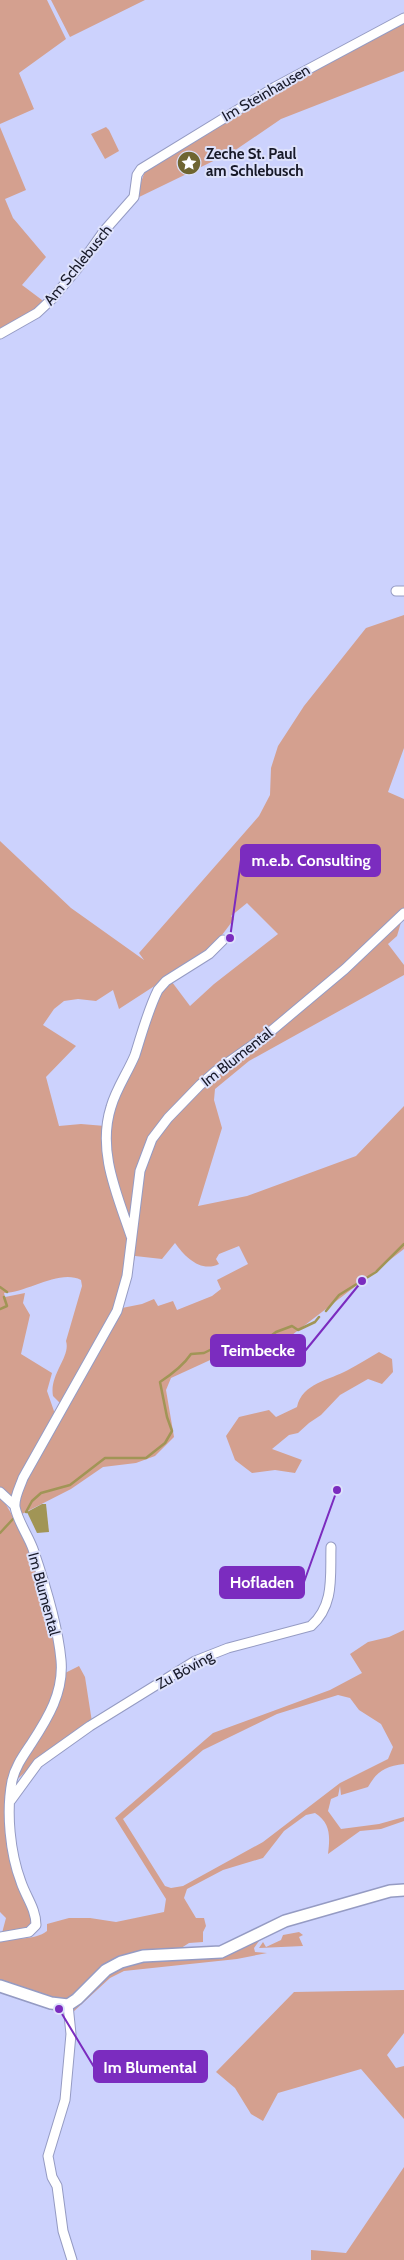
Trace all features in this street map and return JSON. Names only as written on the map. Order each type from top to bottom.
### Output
[{"type":"street","name":"Im Steinhausen","points":[[137,178],[141,169],[204,129],[275,87],[404,18]]},
{"type":"street","name":"Am Schlebusch","points":[[0,334],[37,313],[53,298],[77,269],[104,231],[134,197],[137,178]]},
{"type":"street","name":"Im Blumental","points":[[0,1937],[29,1932],[36,1924],[36,1914],[20,1880],[9,1813],[10,1800],[12,1781],[17,1765],[48,1714],[58,1693],[61,1678],[59,1648],[40,1573],[15,1506],[16,1496],[23,1478],[117,1311],[127,1276],[135,1200],[144,1158],[152,1139],[168,1118],[216,1071],[264,1037],[345,969],[404,913]]},
{"type":"street","name":"Im Blumental","points":[[131,1238],[109,1169],[106,1150],[106,1135],[111,1105],[126,1076],[158,990],[166,981],[209,954],[223,940]]},
{"type":"street","points":[[0,1492],[15,1506]]},
{"type":"street","name":"Zu Böving","points":[[10,1800],[38,1763],[90,1726],[195,1661],[228,1648],[311,1626],[319,1619],[329,1598],[332,1546]]},
{"type":"street","points":[[0,1986],[50,2003],[68,2005],[77,1999],[106,1970],[126,1960],[142,1956],[221,1952],[285,1921],[390,1891],[404,1890]]},
{"type":"street","points":[[68,2005],[71,2034],[65,2100],[48,2156],[52,2177],[57,2186],[63,2231],[72,2260]]},
{"type":"shaded area","points":[[0,0],[47,0],[66,39],[19,73],[34,109],[0,124]]},
{"type":"shaded area","points":[[51,0],[145,0],[70,37]]},
{"type":"shaded area","points":[[404,20],[404,71],[281,119],[234,151],[135,199],[145,171],[207,129]]},
{"type":"shaded area","points":[[0,127],[26,190],[5,199],[13,218],[46,257],[22,285],[46,303],[0,332]]},
{"type":"shaded area","points":[[106,127],[119,151],[105,159],[91,134]]},
{"type":"shaded area","points":[[404,615],[404,748],[388,792],[404,799],[404,909],[397,916],[402,919],[397,936],[388,944],[404,965],[404,975],[249,1061],[215,1089],[214,1100],[222,1128],[198,1206],[247,1196],[356,1156],[404,1106],[404,1249],[292,1335],[232,1350],[171,1378],[166,1390],[174,1437],[155,1456],[136,1463],[103,1467],[71,1489],[20,1515],[19,1497],[24,1483],[122,1308],[142,1304],[154,1299],[158,1306],[173,1301],[177,1310],[212,1296],[221,1289],[217,1280],[248,1264],[239,1246],[219,1254],[216,1259],[219,1264],[212,1266],[200,1265],[194,1262],[175,1243],[162,1259],[135,1256],[131,1276],[124,1276],[113,1314],[63,1403],[60,1403],[53,1396],[54,1380],[66,1353],[66,1341],[82,1286],[81,1280],[63,1277],[4,1293],[5,1297],[25,1293],[23,1303],[30,1315],[21,1354],[52,1373],[47,1391],[55,1414],[14,1494],[11,1497],[0,1490],[0,841],[71,908],[144,960],[139,953],[259,816],[270,795],[271,768],[278,746],[304,706],[366,628]],"holes":[[[247,903],[278,934],[214,984],[190,1006],[169,978],[213,947],[234,919],[231,916]],[[156,985],[134,1053],[105,1126],[81,1124],[59,1126],[46,1077],[76,1046],[43,1025],[54,1009],[64,1001],[78,999],[96,1001],[113,990],[119,1009]]]},
{"type":"shaded area","points":[[379,1352],[392,1359],[393,1372],[382,1384],[368,1379],[340,1395],[321,1415],[298,1433],[289,1435],[272,1449],[302,1460],[295,1473],[275,1470],[252,1473],[235,1460],[226,1436],[239,1417],[269,1410],[276,1417],[297,1407],[300,1399],[311,1387],[348,1370]]},
{"type":"shaded area","points":[[0,1495],[13,1516],[32,1559],[40,1581],[65,1673],[79,1666],[85,1677],[92,1722],[36,1762],[8,1788],[10,1844],[33,1922],[28,1929],[2,1933],[6,1918],[0,1912]]},
{"type":"shaded area","points":[[42,1504],[46,1504],[49,1532],[37,1533],[27,1512]]},
{"type":"shaded area","points":[[404,1630],[404,1764],[383,1770],[368,1787],[341,1795],[340,1786],[338,1796],[331,1799],[328,1811],[341,1829],[379,1824],[404,1817],[404,1821],[381,1829],[360,1831],[328,1854],[329,1836],[327,1826],[315,1813],[306,1815],[284,1831],[263,1858],[223,1870],[187,1889],[184,1898],[196,1918],[204,1918],[206,1926],[203,1932],[203,1942],[189,1943],[175,1952],[131,1954],[71,1998],[62,2001],[0,1983],[0,1941],[30,1938],[42,1934],[47,1931],[47,1924],[69,1918],[90,1918],[116,1922],[164,1912],[166,1899],[115,1818],[213,1733],[330,1690],[362,1673],[350,1654],[368,1642],[389,1637]],"holes":[[[338,1695],[350,1698],[359,1710],[381,1724],[393,1747],[388,1759],[340,1783],[263,1842],[183,1886],[171,1888],[165,1886],[123,1819],[203,1750],[277,1714]]]},
{"type":"shaded area","points":[[274,1932],[259,1941],[254,1948],[255,1952],[267,1953],[237,1959],[124,1971],[110,1978],[72,2013],[72,2008],[111,1972],[135,1961],[223,1956]]},
{"type":"shaded area","points":[[299,1932],[303,1935],[299,1937],[303,1946],[259,1948],[263,1942],[266,1947],[281,1940],[283,1935]]},
{"type":"shaded area","points":[[404,1990],[404,2033],[387,2055],[396,2068],[404,2066],[404,2119],[361,2069],[278,2093],[263,2121],[251,2114],[235,2088],[216,2072],[294,1992]]},
{"type":"shaded area","points":[[404,2167],[404,2260],[311,2260],[311,2250],[346,2253]]},
{"type":"waterway","points":[[326,1311],[339,1295],[376,1272],[404,1244]]},
{"type":"waterway","points":[[0,1287],[7,1292]]},
{"type":"waterway","points":[[0,1309],[7,1306],[4,1297]]},
{"type":"waterway","points":[[27,1512],[32,1501],[41,1493],[70,1485],[105,1458],[146,1458],[165,1443],[172,1431],[167,1417],[160,1382],[177,1370],[191,1354],[204,1353],[218,1346],[238,1346],[244,1341],[268,1338],[276,1332],[292,1326],[298,1330],[315,1322],[319,1317]]},
{"type":"waterway","points":[[0,1533],[13,1519]]},
{"type":"place","name":"Zeche St. Paul am Schlebusch","points":[[189,163]]},
{"type":"place","name":"m.e.b. Consulting","points":[[230,938]]},
{"type":"place","name":"Teimbecke","points":[[362,1281]]},
{"type":"place","name":"Hofladen","points":[[337,1490]]},
{"type":"place","name":"Im Blumental","points":[[59,2009]]}]
